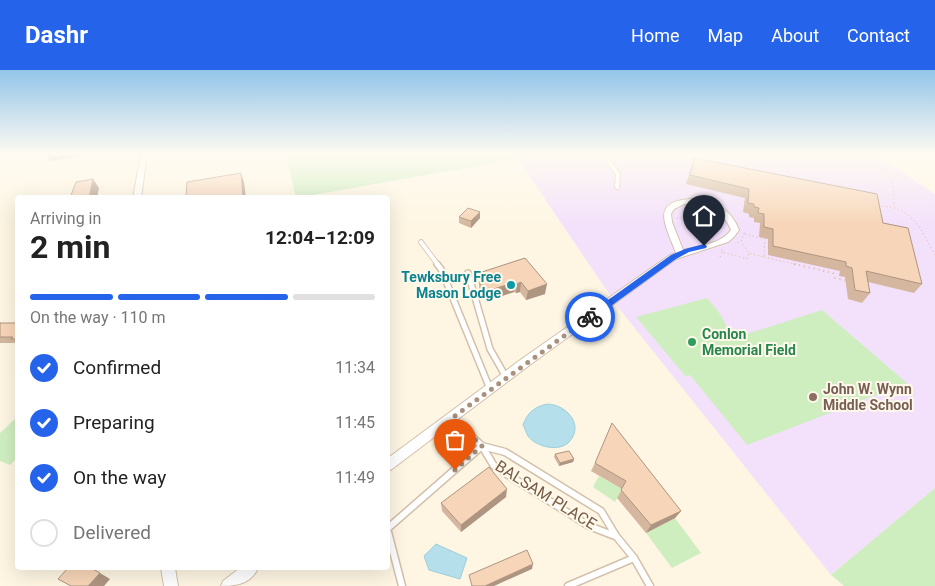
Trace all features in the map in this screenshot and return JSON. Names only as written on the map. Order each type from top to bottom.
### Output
[{"type":"street","points":[[137,195],[140,178]]},
{"type":"street","points":[[390,464],[680,253],[722,241],[732,236],[735,230],[729,218],[722,211],[698,202],[683,202],[672,206],[667,217],[668,225],[680,253]]},
{"type":"street","points":[[168,570],[171,586]]},
{"type":"street","points":[[228,586],[248,570]]},
{"type":"lane","points":[[617,187],[620,182],[620,178]]},
{"type":"lane","points":[[421,242],[441,269],[490,390]]},
{"type":"lane","points":[[468,273],[490,349],[506,378]]},
{"type":"lane","name":"BALSAM PLACE","points":[[452,418],[482,446],[494,466],[589,526],[616,536]]},
{"type":"lane","points":[[390,526],[482,446]]},
{"type":"lane","name":"BALSAM PLACE","points":[[482,446],[505,452],[600,511],[616,536],[634,558],[650,586]]},
{"type":"lane","points":[[390,540],[402,586]]},
{"type":"lane","points":[[568,586],[634,558]]},
{"type":"path","points":[[891,178],[894,206]]},
{"type":"path","points":[[882,206],[894,206],[907,212],[935,255]]},
{"type":"path","points":[[667,217],[729,218]]},
{"type":"path","points":[[745,234],[765,239],[764,257]]},
{"type":"path","points":[[720,257],[722,252]]},
{"type":"path","points":[[749,253],[833,272],[835,278],[854,282]]},
{"type":"shaded area","name":"John W. Wynn Middle School","points":[[531,178],[911,178],[935,194],[935,488],[831,575],[618,307]]},
{"type":"green space","points":[[291,178],[408,178],[313,195],[295,195]]},
{"type":"green space","points":[[707,298],[725,322],[728,340],[822,310],[907,383],[747,445],[690,375],[686,377],[636,317]]},
{"type":"green space","points":[[15,419],[15,460],[10,465],[0,461],[0,433]]},
{"type":"green space","points":[[599,476],[622,489],[615,502],[593,487]]},
{"type":"green space","points":[[935,488],[935,586],[844,586],[831,575]]},
{"type":"green space","points":[[675,518],[701,553],[672,568],[646,533]]},
{"type":"water","points":[[555,405],[567,412],[574,422],[574,435],[566,445],[554,448],[542,446],[528,436],[523,425],[532,411],[539,406]]},
{"type":"water","points":[[436,544],[467,558],[460,579],[429,570],[424,556]]},
{"type":"building","points":[[211,178],[241,178],[243,195],[186,195],[187,182]]},
{"type":"building","points":[[703,178],[796,178],[877,194],[883,223],[908,228],[922,284],[866,271],[870,293],[855,290],[852,268],[846,266],[846,262],[773,246],[773,229],[764,227],[764,214],[758,213],[759,208],[754,207],[754,204],[748,203],[749,189]]},
{"type":"building","points":[[93,179],[90,195],[71,195],[76,182]]},
{"type":"building","points":[[468,208],[480,212],[471,221],[459,217]]},
{"type":"building","points":[[525,258],[547,284],[528,291],[521,282],[485,290],[479,282],[487,279],[482,272]]},
{"type":"building","points":[[0,323],[15,323],[15,339],[11,339],[13,337],[0,337]]},
{"type":"building","points":[[612,423],[681,511],[651,525],[621,490],[626,481],[595,463]]},
{"type":"building","points":[[569,451],[574,459],[560,463],[555,454]]},
{"type":"building","points":[[489,467],[507,489],[461,525],[441,503]]},
{"type":"building","points":[[527,550],[533,564],[485,586],[472,586],[469,575]]},
{"type":"building","points":[[66,570],[95,570],[100,573],[88,586],[71,586],[58,579]]},
{"type":"way so far","points":[[455,470],[482,446],[452,418],[527,361],[590,317]]},
{"type":"place","name":"Tewksbury Free Mason Lodge","points":[[511,285]]},
{"type":"place","name":"Conlon Memorial Field","points":[[692,342]]},
{"type":"place","name":"John W. Wynn Middle School","points":[[813,397]]},
{"type":"route","points":[[590,317],[673,257],[687,250],[704,246]]}]
